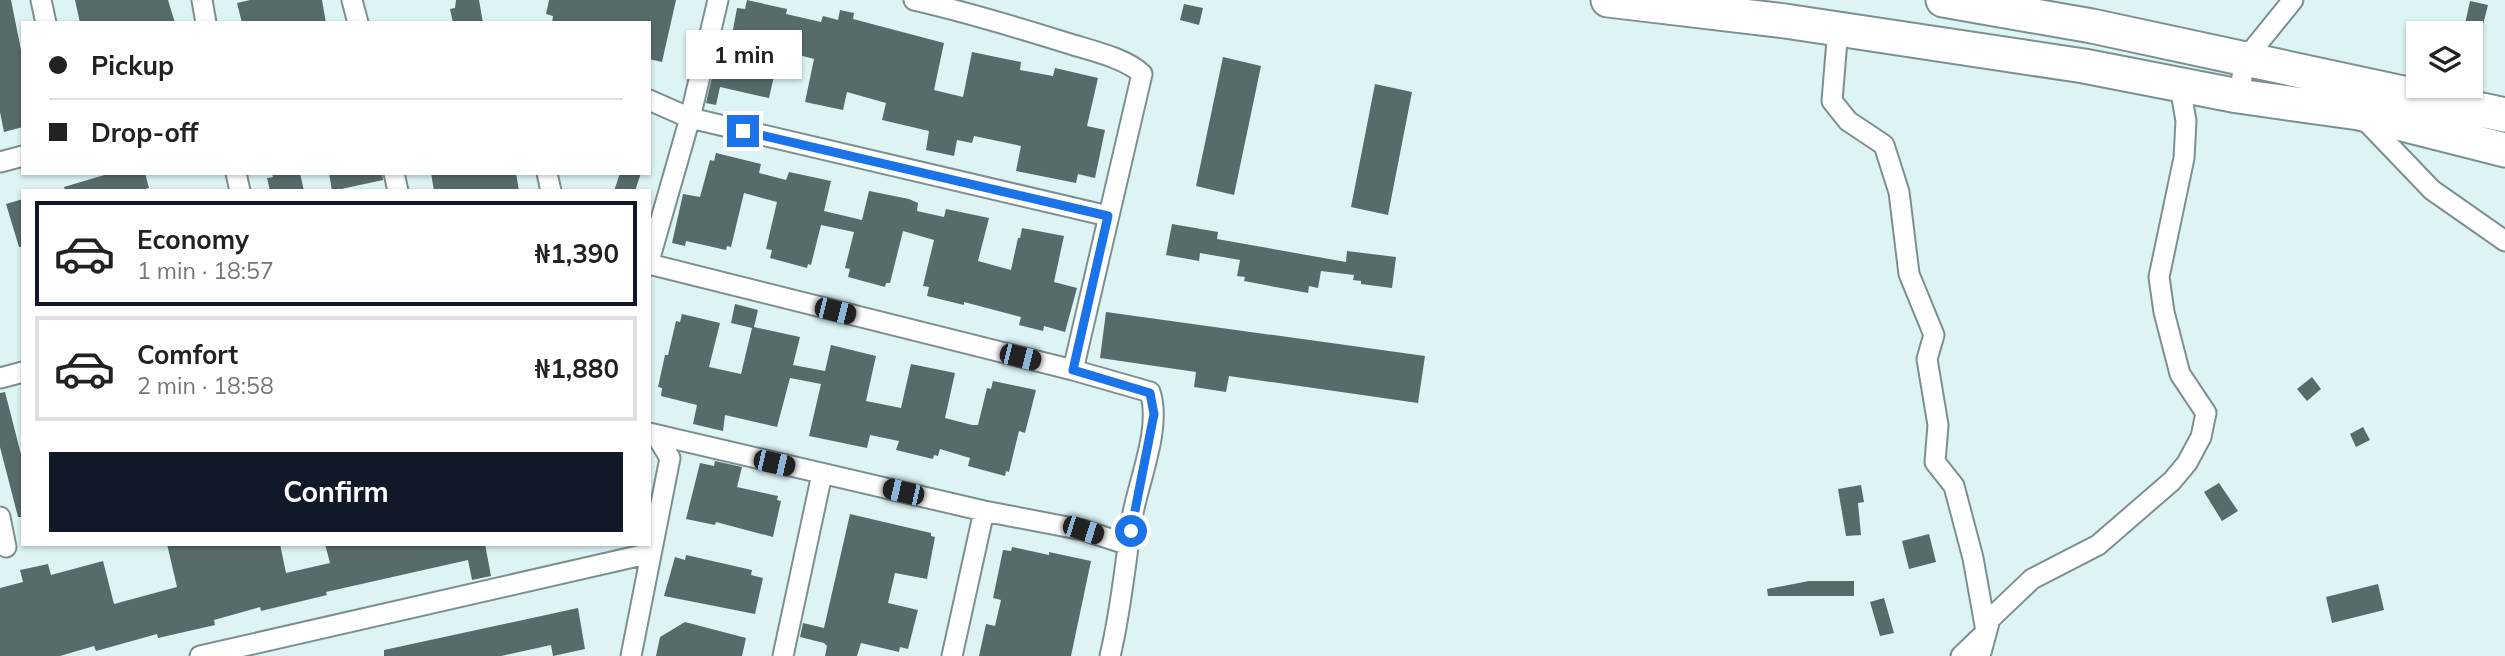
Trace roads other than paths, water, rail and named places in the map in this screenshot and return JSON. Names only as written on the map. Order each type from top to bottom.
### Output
[{"type":"highway","points":[[1608,0],[1838,28],[2084,66],[2238,96],[2359,113],[2505,150]]},
{"type":"highway","points":[[1923,41],[1930,0]]},
{"type":"highway","points":[[1943,0],[2092,26],[2505,115]]},
{"type":"street","points":[[41,0],[46,21]]},
{"type":"street","points":[[202,0],[206,21]]},
{"type":"street","points":[[352,0],[357,21]]},
{"type":"street","points":[[651,256],[690,118],[718,0]]},
{"type":"street","points":[[914,0],[975,14],[1090,50],[1130,65],[1142,74],[1073,370]]},
{"type":"street","points":[[2238,96],[2246,58],[2292,0]]},
{"type":"street","points":[[1838,28],[1832,101],[1848,121],[1884,145],[1899,192],[1909,274],[1934,335],[1927,359],[1938,425],[1935,462],[1954,486],[1973,558],[1986,631]]},
{"type":"street","points":[[1980,656],[1990,619],[2032,579],[2098,545],[2128,521],[2172,481],[2187,463],[2201,437],[2206,413],[2180,374],[2164,312],[2160,277],[2185,158],[2186,121],[2180,86]]},
{"type":"street","points":[[651,101],[690,118],[1108,216]]},
{"type":"street","points":[[2359,113],[2432,190],[2505,241]]},
{"type":"street","points":[[0,162],[21,157]]},
{"type":"street","points":[[651,264],[1073,370],[1150,393],[1154,414],[1133,517],[1119,619],[1110,656]]},
{"type":"street","points":[[0,378],[21,373]]},
{"type":"street","points":[[653,434],[984,511],[1083,530],[1129,545]]},
{"type":"street","points":[[631,656],[670,458],[653,434]]},
{"type":"street","points":[[783,656],[822,474]]},
{"type":"street","points":[[951,656],[984,511]]},
{"type":"street","points":[[0,517],[10,546]]},
{"type":"street","points":[[200,656],[651,554]]},
{"type":"street","points":[[1961,656],[1986,631]]}]
